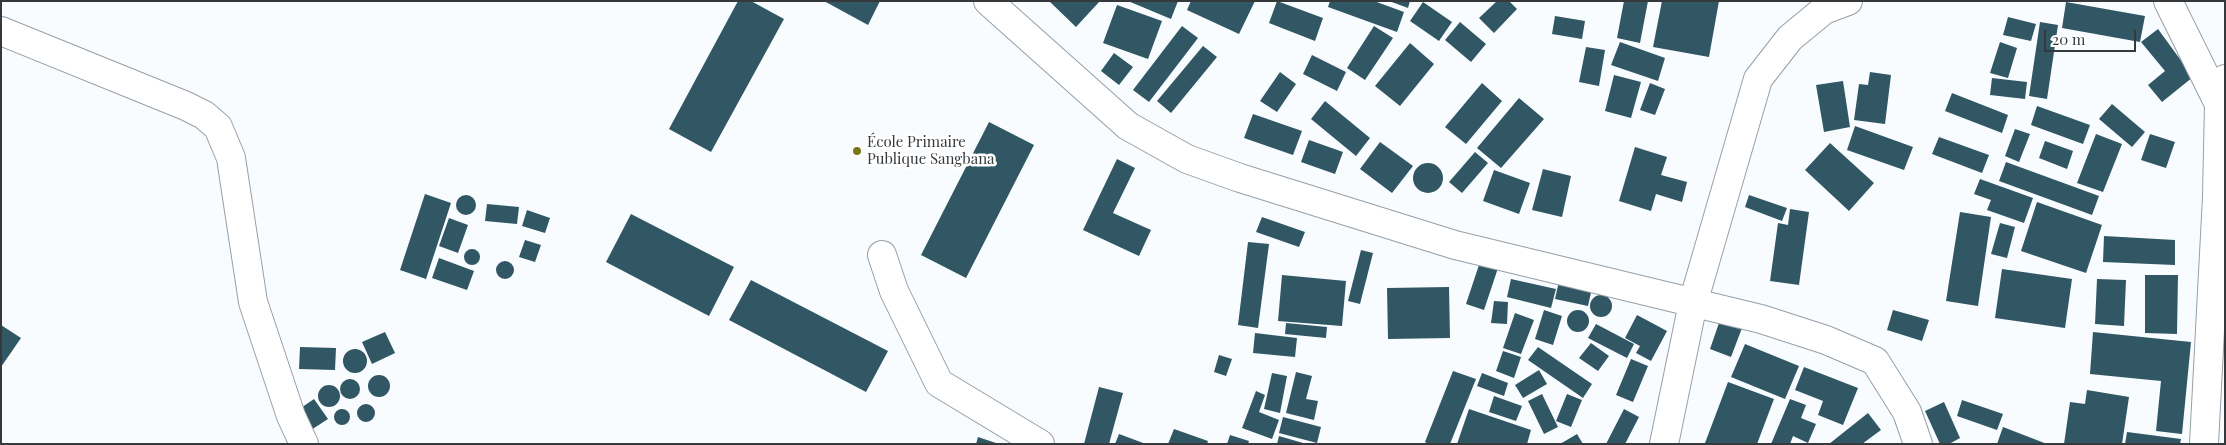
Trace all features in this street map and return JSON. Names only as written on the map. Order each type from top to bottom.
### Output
[{"type":"street","points":[[988,1],[1128,126],[1188,159],[1240,178],[1455,245],[1761,319],[1826,340],[1875,360],[1906,412],[1918,444]]},
{"type":"street","points":[[1664,444],[1693,303],[1758,79],[1790,38],[1824,10],[1848,1]]},
{"type":"street","points":[[2168,1],[2222,92],[2204,444]]},
{"type":"street","points":[[1,30],[186,106],[204,115],[218,127],[230,158],[253,302],[291,416],[304,444]]},
{"type":"street","points":[[882,255],[894,291],[939,383],[1040,444]]},
{"type":"building","points":[[738,1],[751,1],[784,19],[711,152],[669,129]]},
{"type":"building","points":[[824,1],[880,1],[868,25]]},
{"type":"building","points":[[1049,1],[1100,1],[1076,27]]},
{"type":"building","points":[[1128,1],[1178,1],[1171,19]]},
{"type":"building","points":[[1191,1],[1255,1],[1239,34],[1187,10]]},
{"type":"building","points":[[1277,1],[1323,18],[1315,41],[1269,23]]},
{"type":"building","points":[[1330,1],[1374,1],[1404,12],[1397,32],[1328,7]]},
{"type":"building","points":[[1389,1],[1410,1],[1408,8]]},
{"type":"building","points":[[1497,1],[1509,1],[1517,9],[1494,33],[1479,18]]},
{"type":"building","points":[[1624,1],[1648,1],[1640,43],[1617,38]]},
{"type":"building","points":[[1662,1],[1719,1],[1709,57],[1653,47]]},
{"type":"building","points":[[1423,2],[1452,22],[1439,41],[1410,21]]},
{"type":"building","points":[[2066,2],[2145,16],[2140,42],[2062,28]]},
{"type":"building","points":[[1117,5],[1162,21],[1148,59],[1103,43]]},
{"type":"building","points":[[1555,16],[1585,21],[1582,39],[1552,34]]},
{"type":"building","points":[[2008,17],[2036,24],[2031,41],[2003,35]]},
{"type":"building","points":[[1460,22],[1486,44],[1471,62],[1445,40]]},
{"type":"building","points":[[2040,22],[2058,25],[2047,99],[2029,96]]},
{"type":"building","points":[[1182,26],[1198,38],[1149,102],[1133,90]]},
{"type":"building","points":[[1374,26],[1393,38],[1365,80],[1347,68]]},
{"type":"building","points":[[2158,29],[2193,77],[2162,102],[2148,85],[2165,71],[2141,42]]},
{"type":"building","points":[[1620,42],[1665,58],[1658,81],[1611,65]]},
{"type":"building","points":[[2000,42],[2017,48],[2008,78],[1990,73]]},
{"type":"building","points":[[1410,43],[1434,64],[1400,106],[1375,86]]},
{"type":"building","points":[[1203,46],[1217,57],[1171,113],[1157,101]]},
{"type":"building","points":[[1586,47],[1605,50],[1599,86],[1579,82]]},
{"type":"building","points":[[1114,53],[1133,67],[1119,85],[1101,71]]},
{"type":"building","points":[[1312,55],[1346,72],[1337,91],[1303,74]]},
{"type":"building","points":[[1280,72],[1296,84],[1277,112],[1260,101]]},
{"type":"building","points":[[1870,72],[1891,75],[1885,124],[1854,120],[1859,84],[1868,85]]},
{"type":"building","points":[[1614,75],[1641,82],[1631,118],[1605,111]]},
{"type":"building","points":[[1992,78],[2027,82],[2025,99],[1990,95]]},
{"type":"building","points":[[1843,81],[1850,127],[1824,132],[1816,85]]},
{"type":"building","points":[[1482,83],[1502,101],[1466,144],[1445,127]]},
{"type":"building","points":[[1650,83],[1665,89],[1655,115],[1640,110]]},
{"type":"building","points":[[1952,93],[2008,115],[2002,133],[1945,111]]},
{"type":"building","points":[[1519,98],[1544,119],[1501,168],[1477,148]]},
{"type":"building","points":[[1325,101],[1370,138],[1356,156],[1311,119]]},
{"type":"building","points":[[2112,104],[2145,132],[2132,147],[2099,119]]},
{"type":"building","points":[[2037,106],[2090,125],[2083,144],[2031,125]]},
{"type":"building","points":[[1253,114],[1302,131],[1293,155],[1244,138]]},
{"type":"building","points":[[989,122],[1034,145],[966,278],[921,255]]},
{"type":"building","points":[[1855,126],[1913,147],[1904,170],[1847,150]]},
{"type":"building","points":[[2015,129],[2030,134],[2019,162],[2005,156]]},
{"type":"building","points":[[2096,134],[2122,144],[2103,192],[2077,183]]},
{"type":"building","points":[[2150,134],[2175,142],[2166,168],[2141,160]]},
{"type":"building","points":[[1939,137],[1989,155],[1982,173],[1932,154]]},
{"type":"building","points":[[1309,140],[1343,152],[1335,174],[1301,162]]},
{"type":"building","points":[[2045,141],[2073,151],[2067,169],[2039,158]]},
{"type":"building","points":[[1380,142],[1413,166],[1392,193],[1360,169]]},
{"type":"building","points":[[1830,143],[1874,183],[1849,211],[1805,170]]},
{"type":"building","points":[[1635,147],[1667,157],[1661,175],[1687,182],[1682,202],[1656,194],[1651,211],[1619,201]]},
{"type":"building","points":[[1475,152],[1488,163],[1462,193],[1449,182]]},
{"type":"building","points":[[1117,159],[1135,168],[1113,213],[1151,230],[1139,256],[1083,230]]},
{"type":"building","points":[[2006,162],[2099,196],[2092,215],[1999,181]]},
{"type":"building","points":[[1428,163],[1439,167],[1443,178],[1439,189],[1428,193],[1417,189],[1413,178],[1417,167]]},
{"type":"building","points":[[1543,169],[1571,176],[1562,217],[1532,210]]},
{"type":"building","points":[[1494,170],[1530,183],[1519,214],[1483,201]]},
{"type":"building","points":[[1980,179],[2033,198],[2024,223],[1987,210],[1991,200],[1974,194]]},
{"type":"building","points":[[425,194],[451,203],[426,279],[400,270]]},
{"type":"building","points":[[466,195],[473,198],[476,205],[473,212],[466,215],[459,212],[456,205],[459,198]]},
{"type":"building","points":[[1749,195],[1787,208],[1782,221],[1745,207]]},
{"type":"building","points":[[2037,202],[2102,225],[2086,273],[2021,251]]},
{"type":"building","points":[[487,204],[519,207],[517,224],[485,221]]},
{"type":"building","points":[[1790,209],[1809,212],[1799,285],[1770,281],[1778,223],[1788,225]]},
{"type":"building","points":[[527,210],[550,218],[545,233],[522,226]]},
{"type":"building","points":[[1960,212],[1991,217],[1978,306],[1946,301]]},
{"type":"building","points":[[631,214],[734,267],[709,316],[606,262]]},
{"type":"building","points":[[1262,217],[1305,232],[1299,247],[1256,232]]},
{"type":"building","points":[[449,218],[468,225],[458,253],[439,246]]},
{"type":"building","points":[[2000,223],[2015,227],[2007,258],[1991,254]]},
{"type":"building","points":[[2104,236],[2175,240],[2175,265],[2103,262]]},
{"type":"building","points":[[525,240],[541,245],[535,262],[519,257]]},
{"type":"building","points":[[1248,242],[1269,244],[1258,328],[1238,325]]},
{"type":"building","points":[[472,249],[478,251],[480,257],[478,263],[472,265],[466,263],[464,257],[466,251]]},
{"type":"building","points":[[1361,250],[1373,253],[1360,304],[1348,301]]},
{"type":"building","points":[[439,258],[474,271],[467,290],[432,278]]},
{"type":"building","points":[[505,261],[511,264],[514,270],[511,276],[505,279],[499,276],[496,270],[499,264]]},
{"type":"building","points":[[1480,262],[1498,268],[1484,310],[1466,304]]},
{"type":"building","points":[[2002,269],[2072,279],[2065,328],[1995,318]]},
{"type":"building","points":[[1282,275],[1346,281],[1342,326],[1278,321]]},
{"type":"building","points":[[2145,275],[2178,275],[2177,334],[2145,333]]},
{"type":"building","points":[[1511,279],[1556,289],[1551,308],[1507,297]]},
{"type":"building","points":[[2097,279],[2126,280],[2124,326],[2095,324]]},
{"type":"building","points":[[751,280],[888,351],[866,392],[729,320]]},
{"type":"building","points":[[1559,281],[1592,288],[1588,306],[1555,299]]},
{"type":"building","points":[[1449,287],[1450,338],[1388,339],[1387,288]]},
{"type":"building","points":[[1601,295],[1609,298],[1612,306],[1609,314],[1601,317],[1593,314],[1590,306],[1593,298]]},
{"type":"building","points":[[1494,301],[1508,302],[1507,324],[1491,323]]},
{"type":"building","points":[[1544,310],[1562,316],[1553,345],[1535,339]]},
{"type":"building","points":[[1578,310],[1586,313],[1589,321],[1586,329],[1578,332],[1570,329],[1567,321],[1570,313]]},
{"type":"building","points":[[1893,310],[1929,320],[1922,341],[1887,330]]},
{"type":"building","points":[[1515,313],[1534,320],[1521,354],[1503,348]]},
{"type":"building","points":[[1637,315],[1667,331],[1651,361],[1636,353],[1640,346],[1625,338]]},
{"type":"building","points":[[1720,320],[1742,328],[1731,357],[1710,349]]},
{"type":"building","points":[[1286,323],[1327,327],[1326,338],[1285,334]]},
{"type":"building","points":[[1596,324],[1634,344],[1627,358],[1588,338]]},
{"type":"building","points":[[1,325],[21,338],[1,367]]},
{"type":"building","points":[[385,332],[395,353],[372,364],[362,342]]},
{"type":"building","points":[[2093,332],[2191,342],[2182,434],[2156,431],[2161,381],[2090,374]]},
{"type":"building","points":[[1255,333],[1297,338],[1295,357],[1253,353]]},
{"type":"building","points":[[1591,343],[1609,356],[1598,371],[1579,358]]},
{"type":"building","points":[[1745,344],[1799,366],[1785,399],[1731,377]]},
{"type":"building","points":[[300,347],[336,348],[335,370],[299,369]]},
{"type":"building","points":[[1538,347],[1592,384],[1583,398],[1528,360]]},
{"type":"building","points":[[355,349],[360,350],[366,356],[366,366],[360,372],[355,373],[350,372],[344,366],[343,361],[344,356],[350,350]]},
{"type":"building","points":[[1503,351],[1521,357],[1514,378],[1496,371]]},
{"type":"building","points":[[1219,355],[1232,359],[1226,376],[1214,372]]},
{"type":"building","points":[[1631,359],[1648,366],[1633,402],[1616,395]]},
{"type":"building","points":[[1804,367],[1858,388],[1843,425],[1818,415],[1823,401],[1795,390]]},
{"type":"building","points":[[1539,370],[1547,384],[1523,398],[1515,385]]},
{"type":"building","points":[[1453,371],[1476,379],[1450,444],[1428,444],[1425,442]]},
{"type":"building","points":[[1296,372],[1312,376],[1306,399],[1318,401],[1314,420],[1286,413]]},
{"type":"building","points":[[1272,373],[1287,376],[1280,413],[1264,409]]},
{"type":"building","points":[[1482,373],[1508,383],[1504,396],[1477,386]]},
{"type":"building","points":[[375,375],[383,375],[390,382],[390,390],[383,397],[375,397],[368,390],[368,382]]},
{"type":"building","points":[[350,379],[357,382],[360,389],[357,396],[350,399],[343,396],[340,389],[343,382]]},
{"type":"building","points":[[1728,382],[1774,399],[1757,444],[1705,443]]},
{"type":"building","points":[[329,385],[337,388],[340,396],[337,404],[329,407],[321,404],[318,396],[321,388]]},
{"type":"building","points":[[1099,387],[1123,393],[1109,444],[1084,444]]},
{"type":"building","points":[[2087,390],[2129,397],[2122,444],[2064,444],[2070,402],[2085,404]]},
{"type":"building","points":[[1256,391],[1265,395],[1259,412],[1279,420],[1272,439],[1242,428]]},
{"type":"building","points":[[1542,394],[1558,427],[1544,434],[1528,401]]},
{"type":"building","points":[[1567,394],[1582,400],[1571,427],[1556,421]]},
{"type":"building","points":[[1494,396],[1522,406],[1516,421],[1489,412]]},
{"type":"building","points":[[314,399],[328,419],[311,430],[298,410]]},
{"type":"building","points":[[1790,399],[1806,405],[1801,418],[1816,424],[1808,443],[1793,436],[1790,444],[1771,444]]},
{"type":"building","points":[[1962,400],[2003,414],[1997,430],[1957,416]]},
{"type":"building","points":[[1944,402],[1960,438],[1949,444],[1940,444],[1925,411]]},
{"type":"building","points":[[366,404],[372,407],[375,413],[372,419],[366,422],[360,419],[357,413],[360,407]]},
{"type":"building","points":[[342,409],[348,411],[350,417],[348,423],[342,425],[336,423],[334,417],[336,411]]},
{"type":"building","points":[[1469,409],[1531,430],[1527,444],[1457,444]]},
{"type":"building","points":[[1624,409],[1639,417],[1625,444],[1606,444]]},
{"type":"building","points":[[1868,413],[1881,430],[1862,444],[1829,444]]},
{"type":"building","points":[[1283,417],[1321,427],[1317,443],[1279,433]]},
{"type":"building","points":[[2003,427],[2047,444],[1997,444]]},
{"type":"building","points":[[1174,429],[1208,441],[1207,444],[1168,444]]},
{"type":"building","points":[[2127,432],[2181,439],[2180,444],[2125,444]]},
{"type":"building","points":[[1119,434],[1146,444],[1115,444]]},
{"type":"building","points":[[1577,434],[1583,444],[1560,444]]},
{"type":"building","points":[[1230,435],[1249,441],[1248,444],[1227,444]]},
{"type":"building","points":[[1279,436],[1303,443],[1303,444],[1277,444]]},
{"type":"building","points":[[978,437],[996,443],[996,444],[976,444]]},
{"type":"place","name":"École Primaire Publique Sangbana","points":[[857,151]]}]
